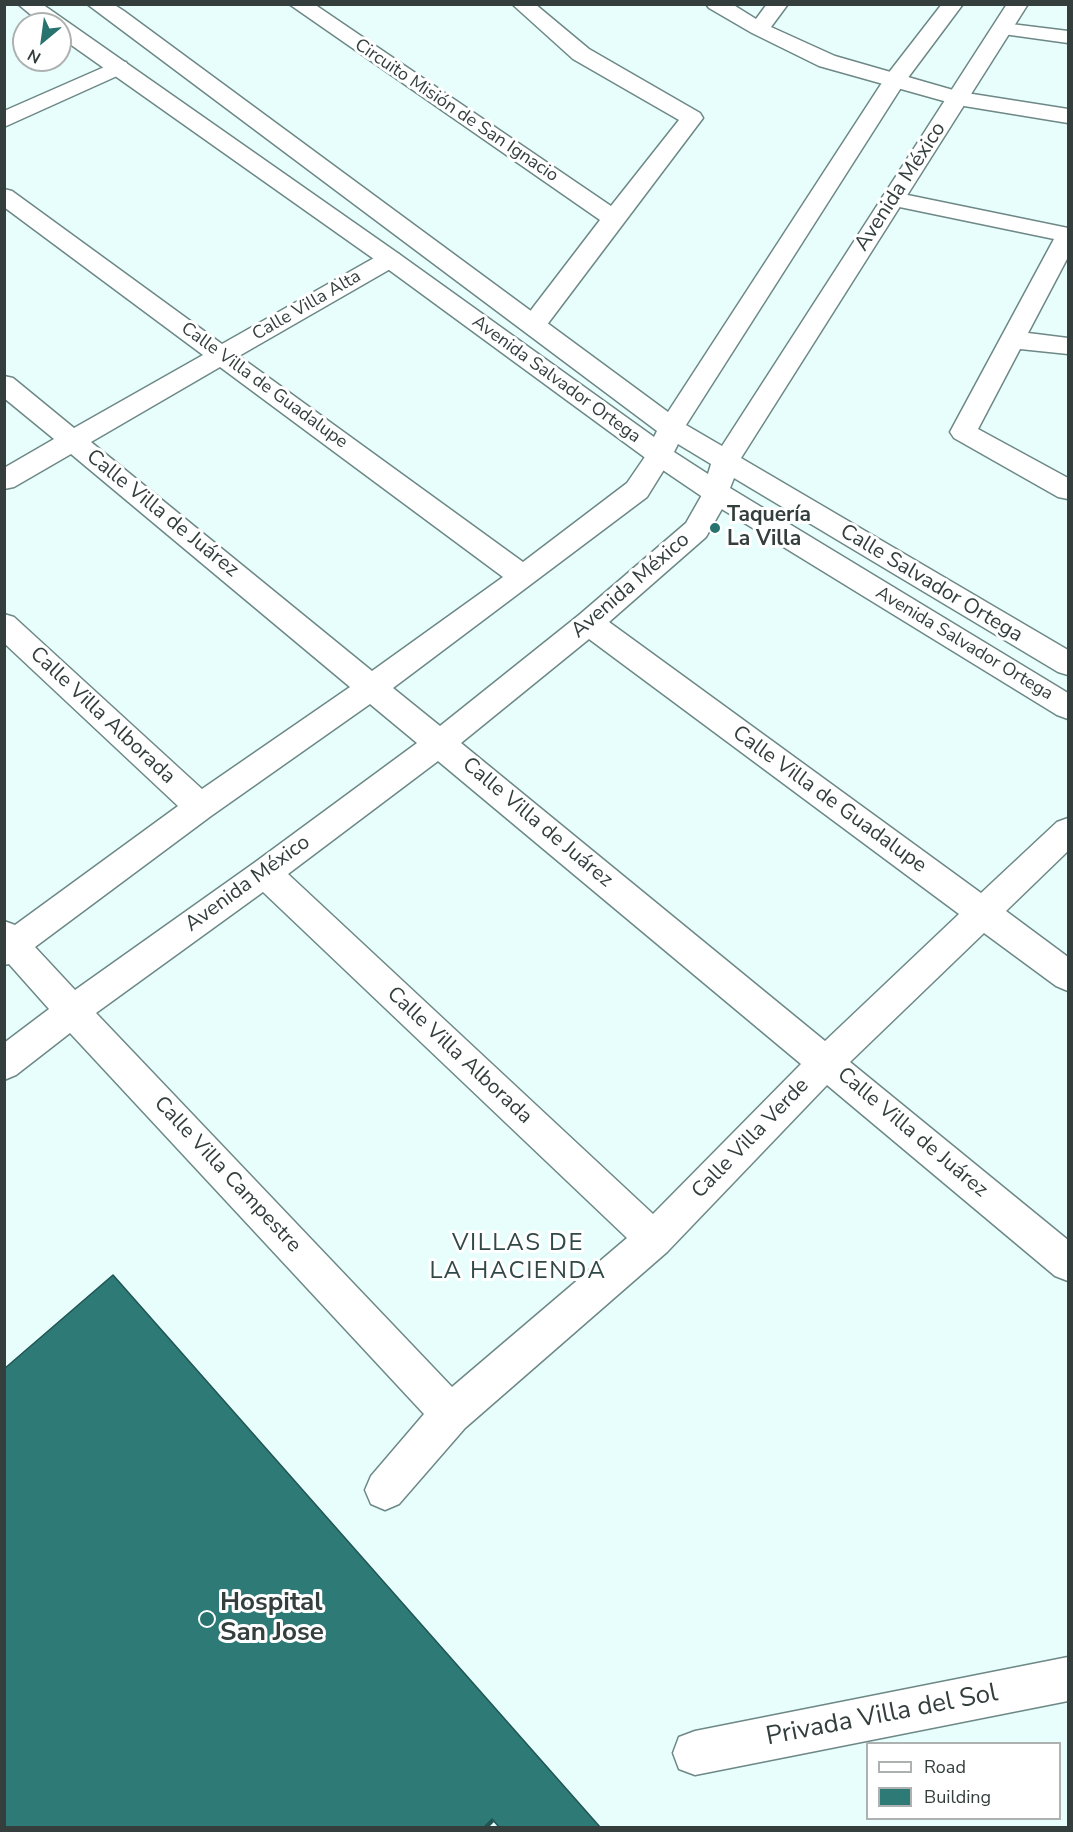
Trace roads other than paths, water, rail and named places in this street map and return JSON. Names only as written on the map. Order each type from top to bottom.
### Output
[{"type":"street","name":"Avenida Salvador Ortega","points":[[97,4],[117,15],[671,428]]},
{"type":"street","name":"Circuito Misión de San Ignacio","points":[[299,4],[613,218]]},
{"type":"street","points":[[522,4],[581,54],[692,118],[613,218],[534,324]]},
{"type":"street","points":[[716,4],[759,29],[826,61],[958,98],[1068,116]]},
{"type":"street","points":[[759,29],[778,4]]},
{"type":"street","points":[[8,943],[372,687],[638,490],[660,455],[671,428],[895,80],[953,4]]},
{"type":"street","name":"Avenida México","points":[[4,1064],[72,1011],[265,873],[440,742],[589,623],[696,530],[717,493],[725,462],[1018,4]]},
{"type":"street","points":[[1003,28],[1068,38]]},
{"type":"street","name":"Avenida Salvador Ortega","points":[[72,35],[390,259],[660,455],[717,493],[1068,707]]},
{"type":"street","points":[[4,120],[118,67]]},
{"type":"street","name":"Calle Villa de Guadalupe","points":[[4,196],[523,577]]},
{"type":"street","points":[[893,199],[1068,235],[963,432],[1068,490]]},
{"type":"street","name":"Calle Villa Alta","points":[[4,480],[390,259]]},
{"type":"street","points":[[1013,340],[1068,346]]},
{"type":"street","name":"Calle Villa de Juárez","points":[[4,384],[1068,1263]]},
{"type":"street","name":"Calle Salvador Ortega","points":[[671,428],[1068,664]]},
{"type":"street","name":"Calle Villa de Guadalupe","points":[[589,623],[1068,976]]},
{"type":"street","name":"Calle Villa Alborada","points":[[4,625],[200,807]]},
{"type":"street","name":"Calle Villa Verde","points":[[385,1491],[451,1414],[654,1239],[826,1062],[1068,831]]},
{"type":"street","name":"Calle Villa Alborada","points":[[265,873],[654,1239]]},
{"type":"street","name":"Calle Villa Campestre","points":[[8,943],[451,1414]]},
{"type":"street","name":"Privada Villa del Sol","points":[[695,1754],[1068,1679]]},
{"type":"place","name":"Taquería La Villa","points":[[715,528]]},
{"type":"place","name":"Hospital San Jose","points":[[207,1619]]},
{"type":"district","name":"VILLAS DE LA HACIENDA","points":[[518,1258]]}]
